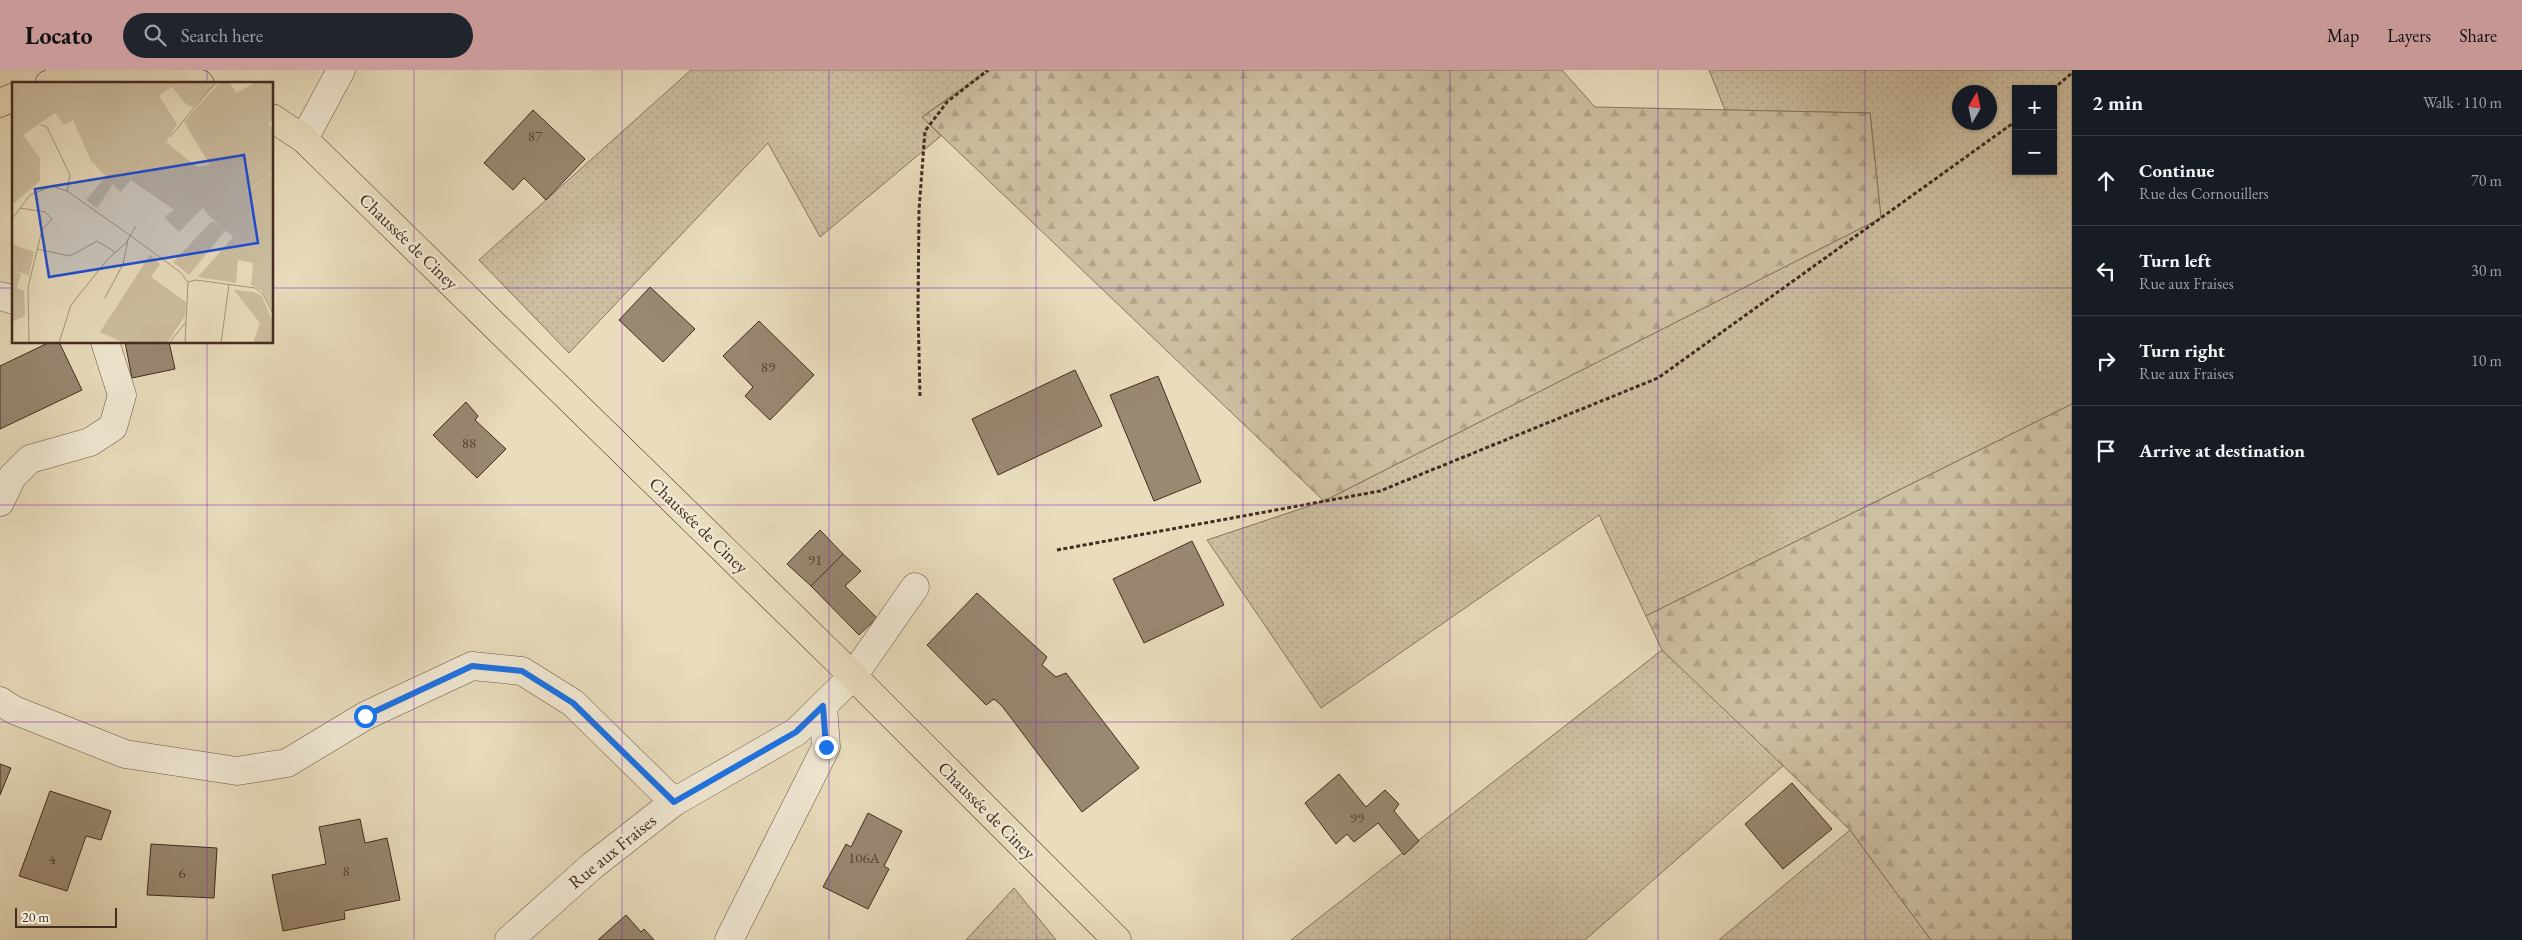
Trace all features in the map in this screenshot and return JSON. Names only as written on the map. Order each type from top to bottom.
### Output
[{"type":"main road","points":[[54,82],[78,73],[171,75],[194,82]]},
{"type":"main road","points":[[0,102],[12,98]]},
{"type":"main road","name":"Chaussée de Ciney","points":[[274,119],[304,139],[853,676],[1117,940]]},
{"type":"street","points":[[304,139],[341,70]]},
{"type":"street","points":[[0,502],[12,477],[30,459],[90,442],[113,427],[122,395],[106,344]]},
{"type":"street","name":"Rue aux Fraises","points":[[509,940],[592,866],[674,802],[796,732],[853,676],[915,588]]},
{"type":"street","points":[[0,701],[14,710],[125,754],[237,772],[288,763],[365,716],[472,666],[522,671],[573,703],[674,802]]},
{"type":"street","points":[[729,940],[826,747],[823,706]]},
{"type":"path","points":[[920,396],[918,308],[919,210],[925,131],[947,102],[988,70]]},
{"type":"path","points":[[2057,86],[2072,73]]},
{"type":"path","points":[[1057,550],[1380,491],[1658,378],[2012,124]]},
{"type":"green space","points":[[691,70],[987,70],[922,117],[941,136],[820,237],[768,143],[569,353],[479,260]]},
{"type":"green space","points":[[991,70],[1562,70],[1595,107],[1870,113],[1881,218],[1324,501],[922,117]]},
{"type":"green space","points":[[1709,70],[2072,70],[2072,404],[1646,616],[1599,515],[1321,708],[1207,540],[1324,501],[1881,218],[1870,113],[1725,110]]},
{"type":"green space","points":[[2072,404],[2072,940],[1931,940],[1850,830],[1662,650],[1646,616]]},
{"type":"green space","points":[[1662,650],[1784,765],[1585,940],[1291,940]]},
{"type":"green space","points":[[1850,830],[1931,940],[1719,940]]},
{"type":"green space","points":[[1014,888],[1056,940],[966,940]]},
{"type":"building","points":[[533,110],[585,159],[546,200],[524,178],[513,190],[484,163]]},
{"type":"building","points":[[650,287],[695,329],[663,362],[619,320]]},
{"type":"building","points":[[759,321],[814,375],[770,420],[745,396],[753,387],[723,356]]},
{"type":"building","points":[[46,344],[60,344],[82,390],[0,429],[0,366]]},
{"type":"building","points":[[125,344],[169,344],[175,369],[132,378]]},
{"type":"building","points":[[1075,370],[1102,426],[998,475],[972,419]]},
{"type":"building","points":[[1158,376],[1201,482],[1154,501],[1110,395]]},
{"type":"building","points":[[466,402],[478,416],[475,420],[506,449],[477,478],[433,435]]},
{"type":"building","points":[[820,530],[843,554],[811,586],[787,564]]},
{"type":"building","points":[[1192,541],[1224,605],[1144,643],[1113,579]]},
{"type":"building","points":[[843,554],[861,571],[845,586],[877,618],[859,635],[811,586]]},
{"type":"building","points":[[977,593],[1047,657],[1042,665],[1056,677],[1066,673],[1139,768],[1082,812],[1002,706],[994,699],[986,705],[927,645]]},
{"type":"building","points":[[0,764],[11,768],[0,795]]},
{"type":"building","points":[[1339,774],[1366,807],[1385,790],[1399,804],[1394,811],[1419,841],[1404,855],[1378,823],[1354,842],[1347,834],[1336,844],[1305,803]]},
{"type":"building","points":[[1792,783],[1832,829],[1783,869],[1745,824]]},
{"type":"building","points":[[50,791],[111,811],[101,840],[86,836],[67,891],[19,876]]},
{"type":"building","points":[[868,813],[902,831],[884,866],[889,869],[868,909],[823,887],[846,844],[851,847]]},
{"type":"building","points":[[360,819],[365,843],[387,838],[400,900],[344,911],[345,919],[283,931],[272,875],[326,864],[319,827]]},
{"type":"building","points":[[151,844],[217,848],[214,898],[147,895]]},
{"type":"building","points":[[626,915],[641,932],[644,929],[654,940],[598,940]]},
{"type":"route","points":[[365,716],[472,666],[522,671],[573,703],[674,802],[796,732],[823,706],[826,747]]}]
